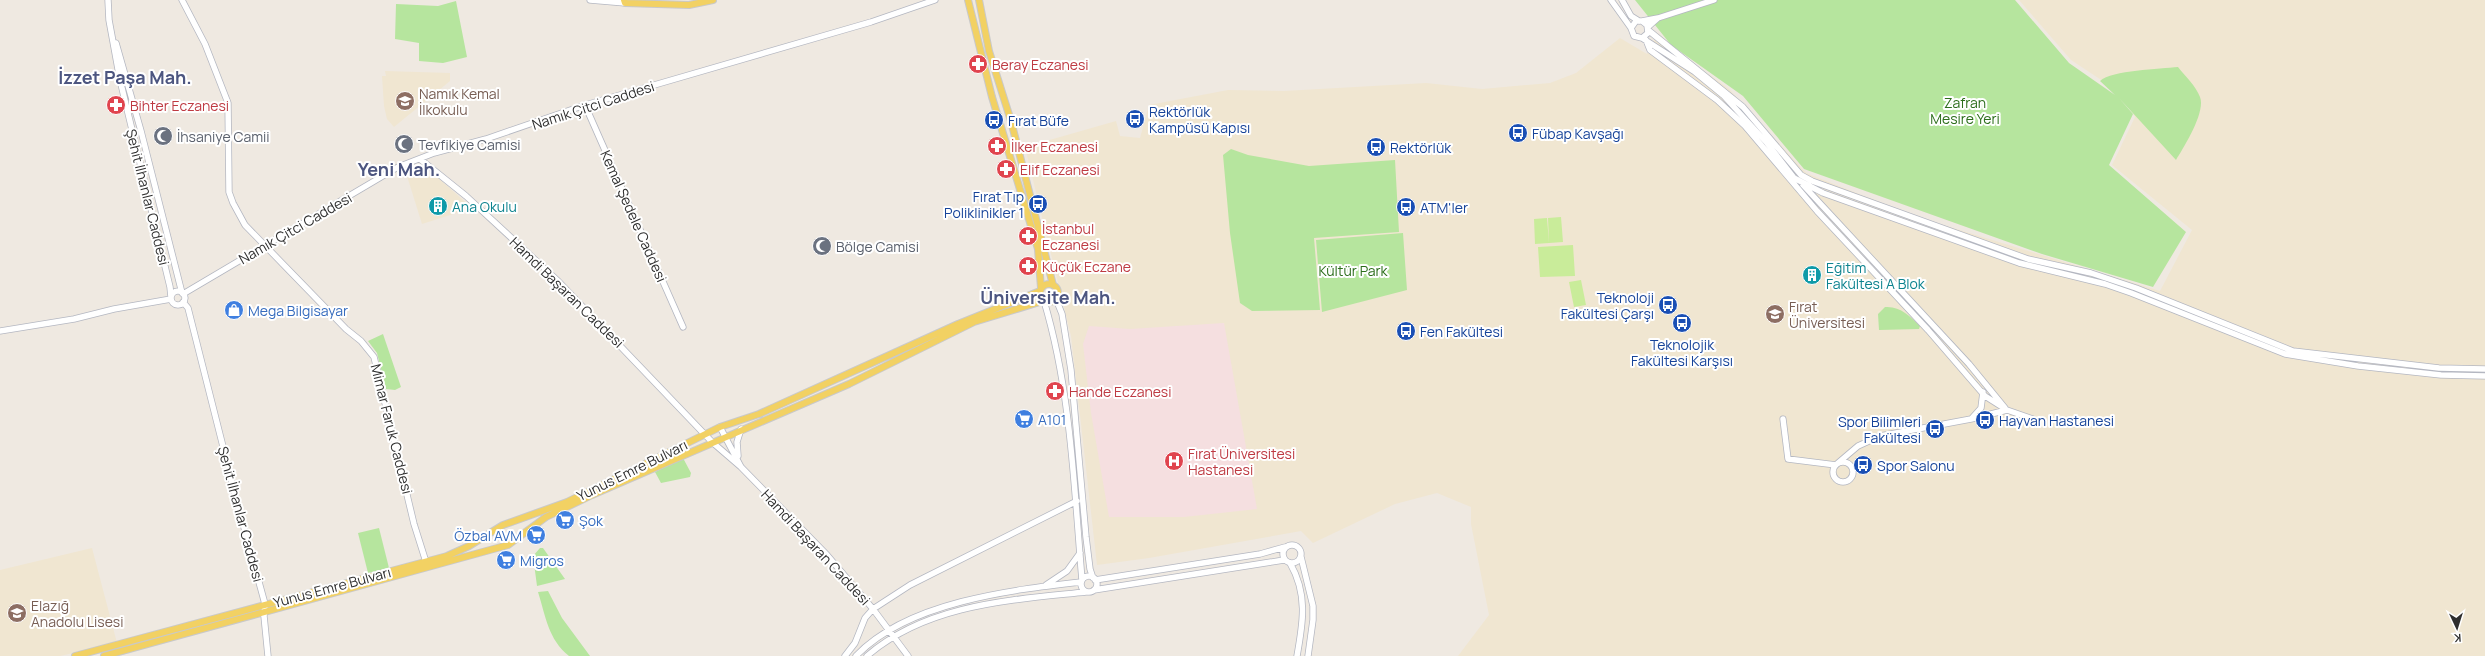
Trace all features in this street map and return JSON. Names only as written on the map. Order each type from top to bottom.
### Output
[{"type":"main road","points":[[625,2],[689,5],[712,0]]},
{"type":"main road","points":[[968,0],[992,97],[1038,248],[1040,290],[1044,301],[1052,302],[1056,299],[1058,291],[1052,285],[1011,121],[989,51],[979,0]]},
{"type":"main road","points":[[1040,290],[1047,284],[1052,285]]},
{"type":"main road","name":"Yunus Emre Bulvarı","points":[[104,656],[264,608],[426,562],[469,546],[504,525],[567,502],[720,427],[759,414],[958,324],[1040,290]]},
{"type":"main road","name":"Yunus Emre Bulvarı","points":[[75,656],[508,545],[546,517],[725,436],[849,384],[974,322],[1044,301]]},
{"type":"street","points":[[108,0],[109,20]]},
{"type":"street","name":"Mimar Faruk Caddesi","points":[[182,0],[210,55],[228,103],[230,198],[245,225],[340,324],[361,341],[374,357],[414,524],[426,562]]},
{"type":"street","points":[[590,0],[625,2]]},
{"type":"street","name":"Namık Çitci Caddesi","points":[[183,294],[398,167],[585,105],[871,22],[935,0]]},
{"type":"street","points":[[1611,0],[1631,28],[1634,36],[1644,39],[1695,72],[1724,95],[1794,178],[1801,183],[1823,193],[2019,263],[2105,284],[2131,293],[2285,354],[2358,366],[2426,373],[2485,376]]},
{"type":"street","points":[[1622,0],[1631,16],[1641,21],[1742,107],[1801,175],[1812,181],[2028,259],[2091,273],[2136,288],[2293,351],[2439,368],[2485,369]]},
{"type":"street","points":[[1631,28],[1634,23],[1658,18],[1714,0]]},
{"type":"street","points":[[1658,18],[1648,28],[1644,39],[1650,50],[1717,100],[1745,126],[1816,211],[1927,325],[1969,364],[2007,410]]},
{"type":"street","name":"Şehit İlhanlar Caddesi","points":[[109,20],[133,101],[183,294]]},
{"type":"street","name":"Şehit İlhanlar Caddesi","points":[[109,20],[120,80],[170,287],[171,298]]},
{"type":"street","name":"Kemal Şedele Caddesi","points":[[585,105],[683,327]]},
{"type":"street","name":"Hamdi Başaran Caddesi","points":[[420,159],[466,196],[557,280],[712,442],[741,467],[827,555],[873,609],[908,656]]},
{"type":"street","points":[[1801,183],[1927,325],[1983,392],[2007,410],[2033,419]]},
{"type":"street","points":[[0,331],[74,319],[114,309],[171,298],[175,292],[183,294],[183,302],[176,304],[171,298]]},
{"type":"street","points":[[1056,299],[1062,314],[1071,370],[1086,537],[1090,569],[1096,586],[1094,590]]},
{"type":"street","points":[[1044,301],[1058,359],[1077,501],[1082,581],[1083,589],[1086,592]]},
{"type":"street","name":"Şehit İlhanlar Caddesi","points":[[183,302],[188,308],[264,608],[268,656]]},
{"type":"street","points":[[1971,419],[1981,408],[1983,392]]},
{"type":"street","points":[[1783,419],[1788,459],[1837,464],[1858,446],[1880,436],[1971,419],[2007,410]]},
{"type":"street","name":"Hamdi Başaran Caddesi","points":[[720,427],[738,458],[741,467]]},
{"type":"street","name":"Hamdi Başaran Caddesi","points":[[738,458],[737,442],[741,429]]},
{"type":"street","points":[[845,656],[855,643],[865,618],[873,609],[910,585],[1077,501]]},
{"type":"street","points":[[856,656],[868,645],[890,631],[943,606],[1044,586],[1082,581],[1088,577],[1094,579],[1260,554],[1290,545],[1298,547],[1313,606],[1314,620],[1308,656]]},
{"type":"street","points":[[1285,547],[1282,552],[1284,560],[1290,564],[1298,582],[1304,611],[1297,656]]},
{"type":"street","points":[[1044,586],[1067,571],[1080,553]]},
{"type":"street","points":[[1290,564],[1298,561],[1301,557]]},
{"type":"street","points":[[867,656],[894,637],[930,619],[973,607],[1007,600],[1086,592],[1284,560]]},
{"type":"shaded area","name":"Fırat Üniversitesi","points":[[2019,0],[2485,0],[2485,656],[1458,656],[1489,615],[1471,524],[1471,507],[1437,493],[1395,504],[1313,543],[1301,531],[1149,558],[1097,565],[1071,336],[1025,147],[1116,121],[1120,136],[1140,138],[1149,105],[1228,90],[1284,91],[1426,83],[1482,89],[1550,83],[1576,73],[1620,38],[1647,54],[1658,33],[1686,58],[1729,89],[1806,173],[1917,217],[2160,291],[2192,230],[2112,165],[2135,117],[2118,91],[2071,60]]},
{"type":"shaded area","name":"Namık Kemal İlkokulu","points":[[385,71],[450,73],[450,81],[394,127],[387,119],[384,106],[382,76],[386,76]]},
{"type":"shaded area","points":[[427,168],[472,208],[422,224],[407,176]]},
{"type":"shaded area","name":"Fırat Üniversitesi Hastanesi","points":[[1224,323],[1257,509],[1184,517],[1109,517],[1091,413],[1083,344],[1089,326],[1130,329]]},
{"type":"shaded area","points":[[92,548],[117,643],[60,656],[0,656],[0,570]]},
{"type":"green space","name":"Zafran Mesire Yeri","points":[[1635,0],[2015,0],[2069,63],[2115,95],[2100,81],[2106,77],[2125,72],[2178,67],[2196,89],[2201,103],[2197,120],[2176,160],[2119,98],[2133,114],[2109,165],[2186,232],[2153,287],[2042,254],[1804,169],[1743,96],[1671,45]]},
{"type":"green space","points":[[456,1],[467,57],[443,63],[419,61],[419,43],[395,39],[396,4],[438,6]]},
{"type":"green space","points":[[1231,149],[1248,155],[1309,166],[1395,160],[1399,232],[1314,238],[1320,310],[1252,311],[1240,303],[1230,233],[1223,155]]},
{"type":"green space","points":[[1561,217],[1563,242],[1549,243],[1548,218]]},
{"type":"green space","points":[[1547,218],[1549,243],[1535,244],[1534,219]]},
{"type":"green space","name":"Kültür Park","points":[[1403,233],[1407,290],[1322,312],[1316,240]]},
{"type":"green space","points":[[1573,245],[1575,276],[1540,277],[1538,247]]},
{"type":"green space","points":[[1581,280],[1586,305],[1574,307],[1569,282]]},
{"type":"green space","points":[[1885,307],[1896,308],[1904,312],[1920,326],[1919,329],[1879,330],[1878,314]]},
{"type":"green space","points":[[383,334],[401,387],[395,390],[386,389],[377,353],[368,341]]},
{"type":"green space","points":[[683,458],[691,473],[690,477],[661,483],[655,472]]},
{"type":"green space","points":[[379,528],[389,568],[368,573],[358,533]]},
{"type":"green space","points":[[540,548],[543,548],[565,579],[537,586],[533,556]]},
{"type":"green space","points":[[548,591],[562,618],[590,656],[569,656],[556,642],[546,619],[538,592]]},
{"type":"place","name":"Beray Eczanesi","points":[[978,64]]},
{"type":"place","name":"Namık Kemal İlkokulu","points":[[405,101]]},
{"type":"place","name":"Bihter Eczanesi","points":[[116,105]]},
{"type":"place","name":"Rektörlük Kampüsü Kapısı","points":[[1135,119]]},
{"type":"place","name":"Fırat Büfe","points":[[994,120]]},
{"type":"place","name":"Fübap Kavşağı","points":[[1518,133]]},
{"type":"place","name":"İhsaniye Camii","points":[[163,136]]},
{"type":"place","name":"Tevfikiye Camisi","points":[[404,144]]},
{"type":"place","name":"İlker Eczanesi","points":[[997,146]]},
{"type":"place","name":"Rektörlük","points":[[1376,147]]},
{"type":"place","name":"Elif Eczanesi","points":[[1006,169]]},
{"type":"place","name":"Fırat Tıp Poliklinikler 1","points":[[1038,204]]},
{"type":"place","name":"Ana Okulu","points":[[438,206]]},
{"type":"place","name":"ATM'ler","points":[[1406,207]]},
{"type":"place","name":"İstanbul Eczanesi","points":[[1028,236]]},
{"type":"place","name":"Bölge Camisi","points":[[822,246]]},
{"type":"place","name":"Küçük Eczane","points":[[1028,266]]},
{"type":"place","name":"Eğitim Fakültesi A Blok","points":[[1812,275]]},
{"type":"place","name":"Teknoloji Fakültesi Çarşı","points":[[1668,305]]},
{"type":"place","name":"Mega Bilgisayar","points":[[234,310]]},
{"type":"place","name":"Fırat Üniversitesi","points":[[1775,314]]},
{"type":"place","name":"Teknolojik Fakültesi Karşısı","points":[[1682,323]]},
{"type":"place","name":"Fen Fakültesi","points":[[1406,331]]},
{"type":"place","name":"Hande Eczanesi","points":[[1055,391]]},
{"type":"place","name":"A101","points":[[1024,419]]},
{"type":"place","name":"Hayvan Hastanesi","points":[[1985,420]]},
{"type":"place","name":"Spor Bilimleri Fakültesi","points":[[1935,429]]},
{"type":"place","name":"Fırat Üniversitesi Hastanesi","points":[[1174,461]]},
{"type":"place","name":"Spor Salonu","points":[[1863,465]]},
{"type":"place","name":"Şok","points":[[565,520]]},
{"type":"place","name":"Özbal AVM","points":[[536,535]]},
{"type":"place","name":"Migros","points":[[506,560]]},
{"type":"place","name":"Elazığ Anadolu Lisesi","points":[[17,613]]},
{"type":"district","name":"İzzet Paşa Mah.","points":[[125,77]]},
{"type":"district","name":"Yeni Mah.","points":[[399,169]]},
{"type":"district","name":"Üniversite Mah.","points":[[1048,297]]}]
